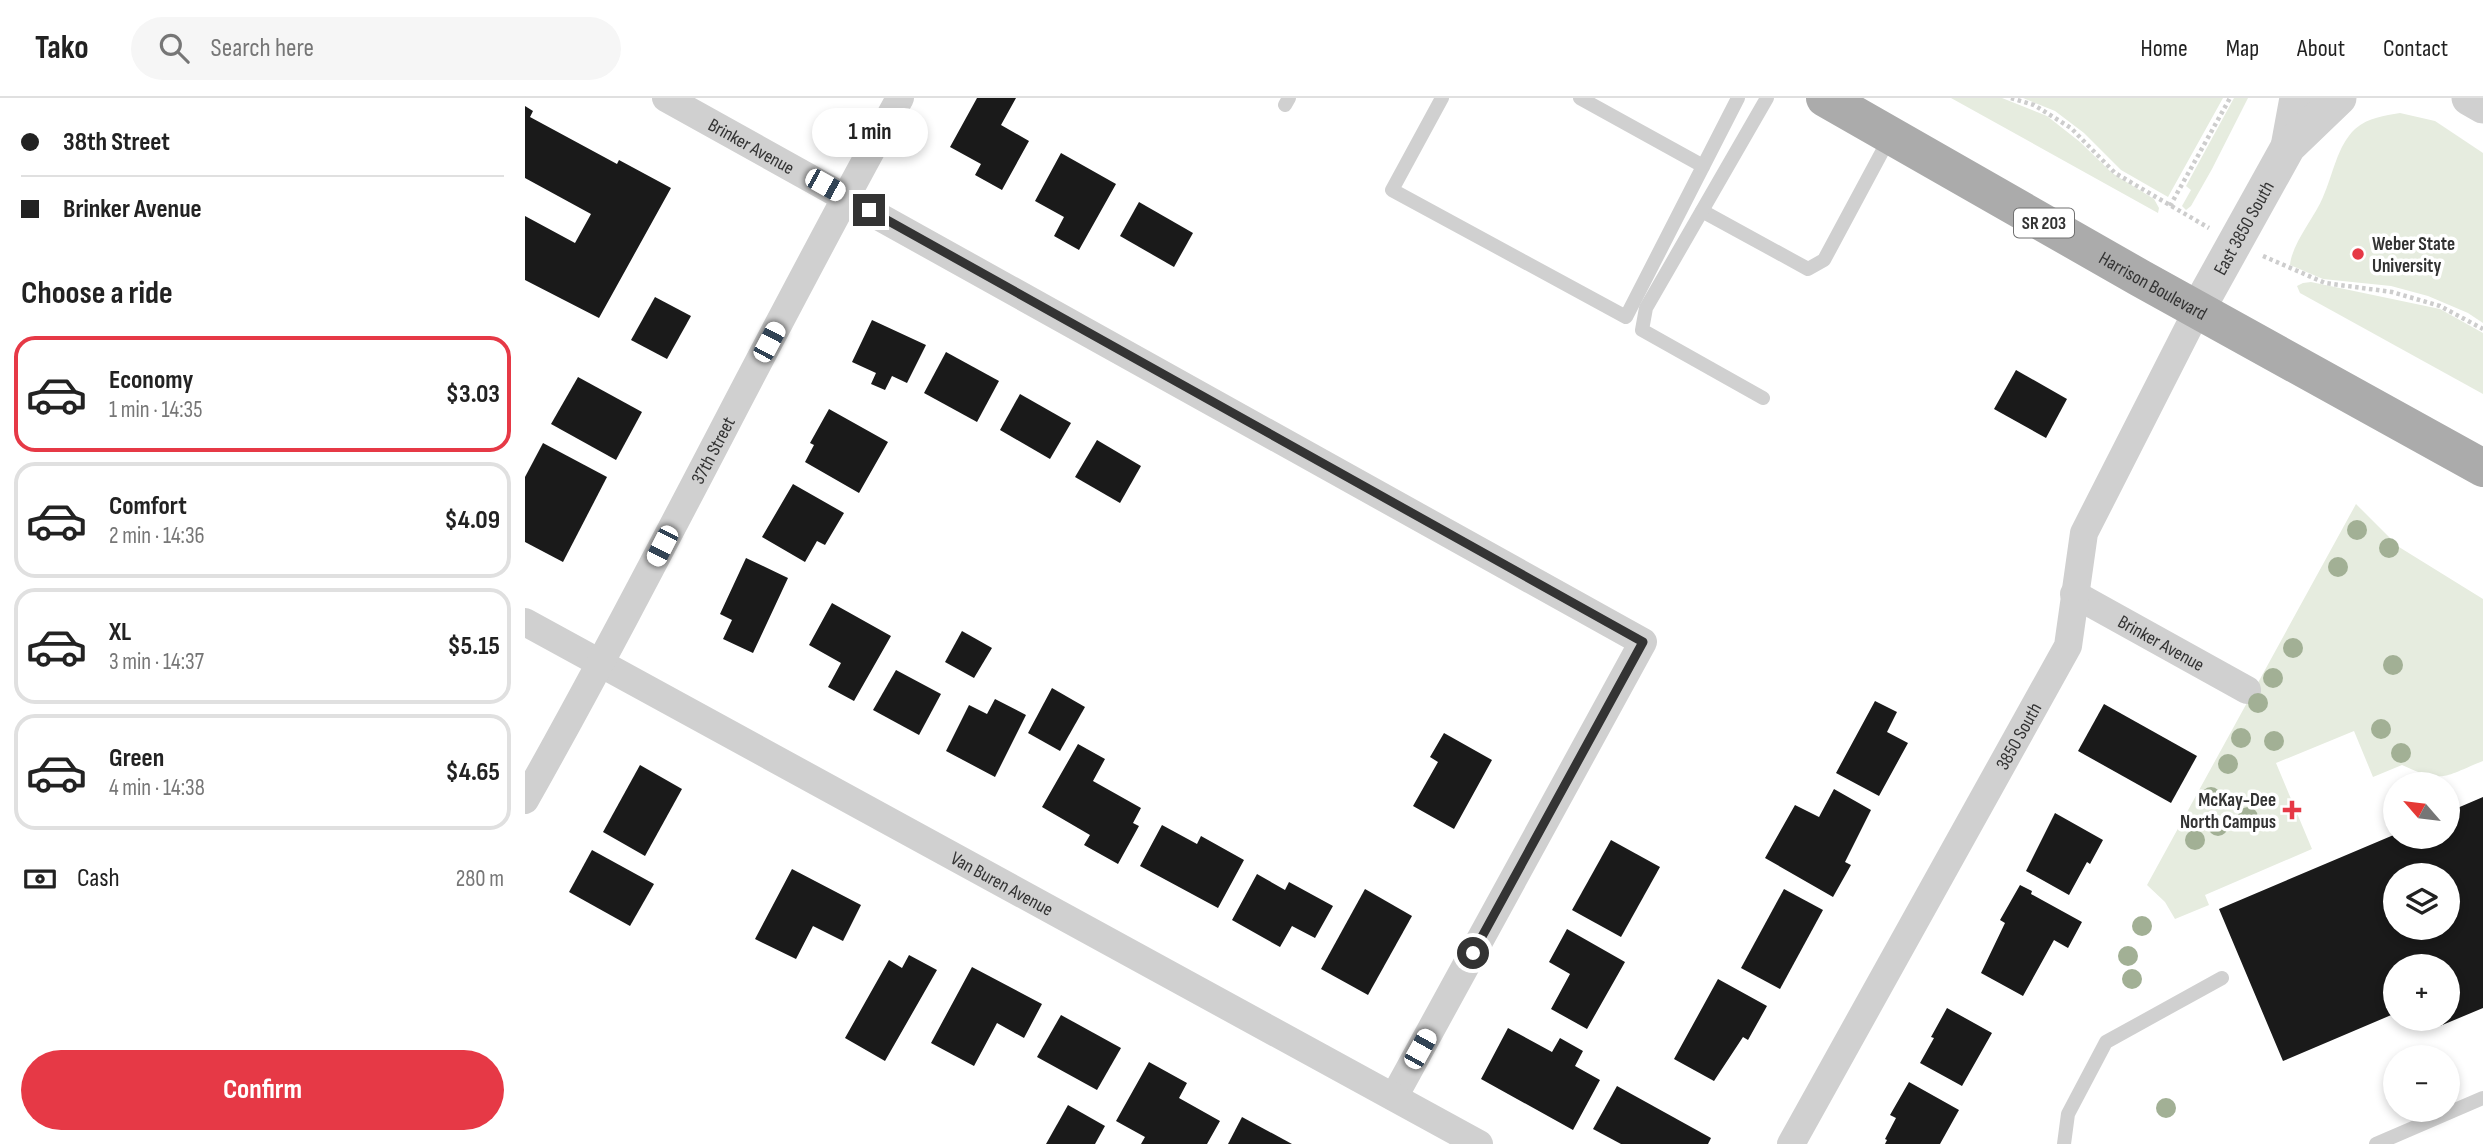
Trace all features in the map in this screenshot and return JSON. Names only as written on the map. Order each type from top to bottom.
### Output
[{"type":"main road","name":"Harrison Boulevard","points":[[1825,98],[2483,468]]},
{"type":"street","name":"Brinker Avenue","points":[[666,98],[1643,642],[1394,1097]]},
{"type":"street","name":"37th Street","points":[[525,800],[601,664],[845,196],[900,98]]},
{"type":"street","name":"East 3850 South","points":[[2288,147],[2297,98]]},
{"type":"street","name":"East 3850 South","points":[[2198,309],[2288,147],[2339,98]]},
{"type":"street","points":[[2469,98],[2483,106]]},
{"type":"street","name":"3850 South","points":[[1791,1144],[2068,646],[2084,533],[2198,309]]},
{"type":"street","name":"Brinker Avenue","points":[[2074,594],[2247,690]]},
{"type":"street","name":"Van Buren Avenue","points":[[525,622],[1479,1144]]},
{"type":"lane","points":[[1442,98],[1392,190],[1626,317],[1738,98]]},
{"type":"lane","points":[[1580,98],[1703,166]]},
{"type":"lane","points":[[1763,398],[1641,330],[1646,308],[1767,98]]},
{"type":"lane","points":[[1702,212],[1808,268],[1824,260],[1891,136]]},
{"type":"lane","points":[[2064,1144],[2068,1114],[2106,1042],[2222,978]]},
{"type":"lane","points":[[2376,1144],[2483,1098]]},
{"type":"path","points":[[2170,206],[2230,98]]},
{"type":"shaded area","points":[[1951,98],[2002,98],[2047,116],[2080,142],[2112,173],[2154,199],[2159,208],[2158,213]]},
{"type":"shaded area","points":[[2023,98],[2223,98],[2168,197],[2121,170],[2084,133],[2055,111]]},
{"type":"shaded area","points":[[2234,98],[2248,98],[2212,169],[2186,210],[2182,206],[2191,190],[2186,186]]},
{"type":"shaded area","points":[[2400,113],[2435,121],[2483,153],[2483,323],[2468,313],[2428,296],[2391,286],[2323,279],[2290,265],[2299,239],[2319,205],[2349,136],[2366,122]]},
{"type":"shaded area","points":[[2311,282],[2440,309],[2483,333],[2483,394],[2300,293],[2297,286]]},
{"type":"shaded area","points":[[2356,504],[2399,547],[2483,599],[2483,761],[2456,772],[2419,772],[2402,765],[2373,777],[2354,731],[2276,763],[2312,849],[2205,895],[2209,905],[2175,919],[2165,902],[2147,885]]},
{"type":"building","points":[[977,98],[1016,98],[1001,125],[1029,141],[1002,190],[975,175],[981,164],[950,147]]},
{"type":"building","points":[[525,106],[533,111],[530,117],[617,164],[619,160],[671,188],[599,318],[525,280],[525,216],[575,243],[591,214],[525,178]]},
{"type":"building","points":[[1061,153],[1116,184],[1079,250],[1054,236],[1064,217],[1035,201]]},
{"type":"building","points":[[1139,202],[1193,233],[1174,267],[1120,236]]},
{"type":"building","points":[[655,297],[691,316],[667,359],[631,340]]},
{"type":"building","points":[[872,320],[926,345],[907,383],[892,376],[885,390],[871,384],[876,373],[852,362]]},
{"type":"building","points":[[946,352],[999,381],[977,422],[924,393]]},
{"type":"building","points":[[2016,370],[2067,399],[2046,438],[1994,409]]},
{"type":"building","points":[[578,377],[642,412],[616,460],[551,424]]},
{"type":"building","points":[[1020,394],[1071,423],[1050,459],[1000,430]]},
{"type":"building","points":[[829,409],[888,442],[859,493],[805,462],[814,445],[810,443]]},
{"type":"building","points":[[1097,440],[1141,466],[1120,503],[1075,477]]},
{"type":"building","points":[[543,443],[607,477],[563,562],[525,542],[525,477]]},
{"type":"building","points":[[793,484],[844,513],[825,545],[817,541],[805,562],[762,537]]},
{"type":"building","points":[[746,558],[788,578],[753,653],[723,639],[732,620],[720,614]]},
{"type":"building","points":[[832,603],[891,636],[854,701],[828,687],[841,663],[809,645]]},
{"type":"building","points":[[962,631],[992,648],[974,678],[945,662]]},
{"type":"building","points":[[896,670],[941,694],[919,735],[873,710]]},
{"type":"building","points":[[1052,688],[1085,707],[1060,751],[1028,733]]},
{"type":"building","points":[[995,699],[1026,715],[995,777],[946,751],[969,705],[987,714]]},
{"type":"building","points":[[1875,701],[1897,712],[1887,732],[1908,743],[1879,796],[1836,773]]},
{"type":"building","points":[[2104,704],[2197,756],[2171,803],[2078,751]]},
{"type":"building","points":[[1444,733],[1492,760],[1454,829],[1413,806],[1438,762],[1430,757]]},
{"type":"building","points":[[1078,744],[1105,759],[1093,781],[1141,808],[1133,823],[1139,826],[1118,864],[1084,845],[1090,835],[1042,807]]},
{"type":"building","points":[[640,765],[682,789],[645,856],[603,832]]},
{"type":"building","points":[[1834,789],[1871,810],[1845,862],[1851,865],[1833,897],[1765,858],[1795,805],[1819,817]]},
{"type":"building","points":[[2483,797],[2483,1008],[2460,1018],[2460,954],[2383,954],[2383,1019],[2283,1061],[2219,909],[2383,840],[2383,849],[2461,849],[2461,806]]},
{"type":"building","points":[[2055,813],[2103,840],[2069,895],[2026,871]]},
{"type":"building","points":[[1162,825],[1197,844],[1201,836],[1244,860],[1218,908],[1140,866]]},
{"type":"building","points":[[1611,840],[1660,867],[1621,937],[1572,910]]},
{"type":"building","points":[[592,850],[654,884],[630,926],[569,892]]},
{"type":"building","points":[[792,869],[861,905],[843,941],[813,926],[796,959],[755,939]]},
{"type":"building","points":[[1257,874],[1285,890],[1289,882],[1333,906],[1315,938],[1292,926],[1280,947],[1232,920]]},
{"type":"building","points":[[2020,885],[2082,922],[2068,948],[2054,940],[2023,996],[1981,973],[2005,923],[2000,920]]},
{"type":"building","points":[[1365,889],[1412,916],[1368,995],[1321,969]]},
{"type":"building","points":[[1784,889],[1823,910],[1780,989],[1741,968]]},
{"type":"building","points":[[1567,929],[1625,962],[1587,1029],[1551,1009],[1570,974],[1549,962]]},
{"type":"building","points":[[909,955],[937,970],[885,1061],[845,1038],[889,960],[902,968]]},
{"type":"building","points":[[972,967],[1042,1004],[1024,1038],[997,1023],[974,1066],[931,1043]]},
{"type":"building","points":[[1718,979],[1767,1006],[1748,1040],[1743,1037],[1714,1081],[1674,1059]]},
{"type":"building","points":[[1947,1008],[1992,1033],[1962,1086],[1920,1063]]},
{"type":"building","points":[[1061,1015],[1121,1048],[1097,1090],[1037,1057]]},
{"type":"building","points":[[1508,1028],[1552,1052],[1560,1038],[1583,1051],[1575,1066],[1600,1080],[1573,1130],[1481,1079]]},
{"type":"building","points":[[1149,1062],[1187,1083],[1179,1098],[1220,1121],[1207,1144],[1141,1144],[1145,1137],[1116,1121]]},
{"type":"building","points":[[1909,1082],[1959,1110],[1940,1144],[1885,1144],[1896,1118],[1890,1115]]},
{"type":"building","points":[[1617,1086],[1711,1138],[1708,1144],[1621,1144],[1593,1129]]},
{"type":"building","points":[[1068,1105],[1105,1126],[1095,1144],[1046,1144]]},
{"type":"building","points":[[1242,1117],[1292,1144],[1228,1144]]},
{"type":"place","name":"Weber State University","points":[[2358,254]]},
{"type":"place","name":"McKay-Dee North Campus","points":[[2292,810]]},
{"type":"route","points":[[869,210],[1643,642],[1473,953]]}]
